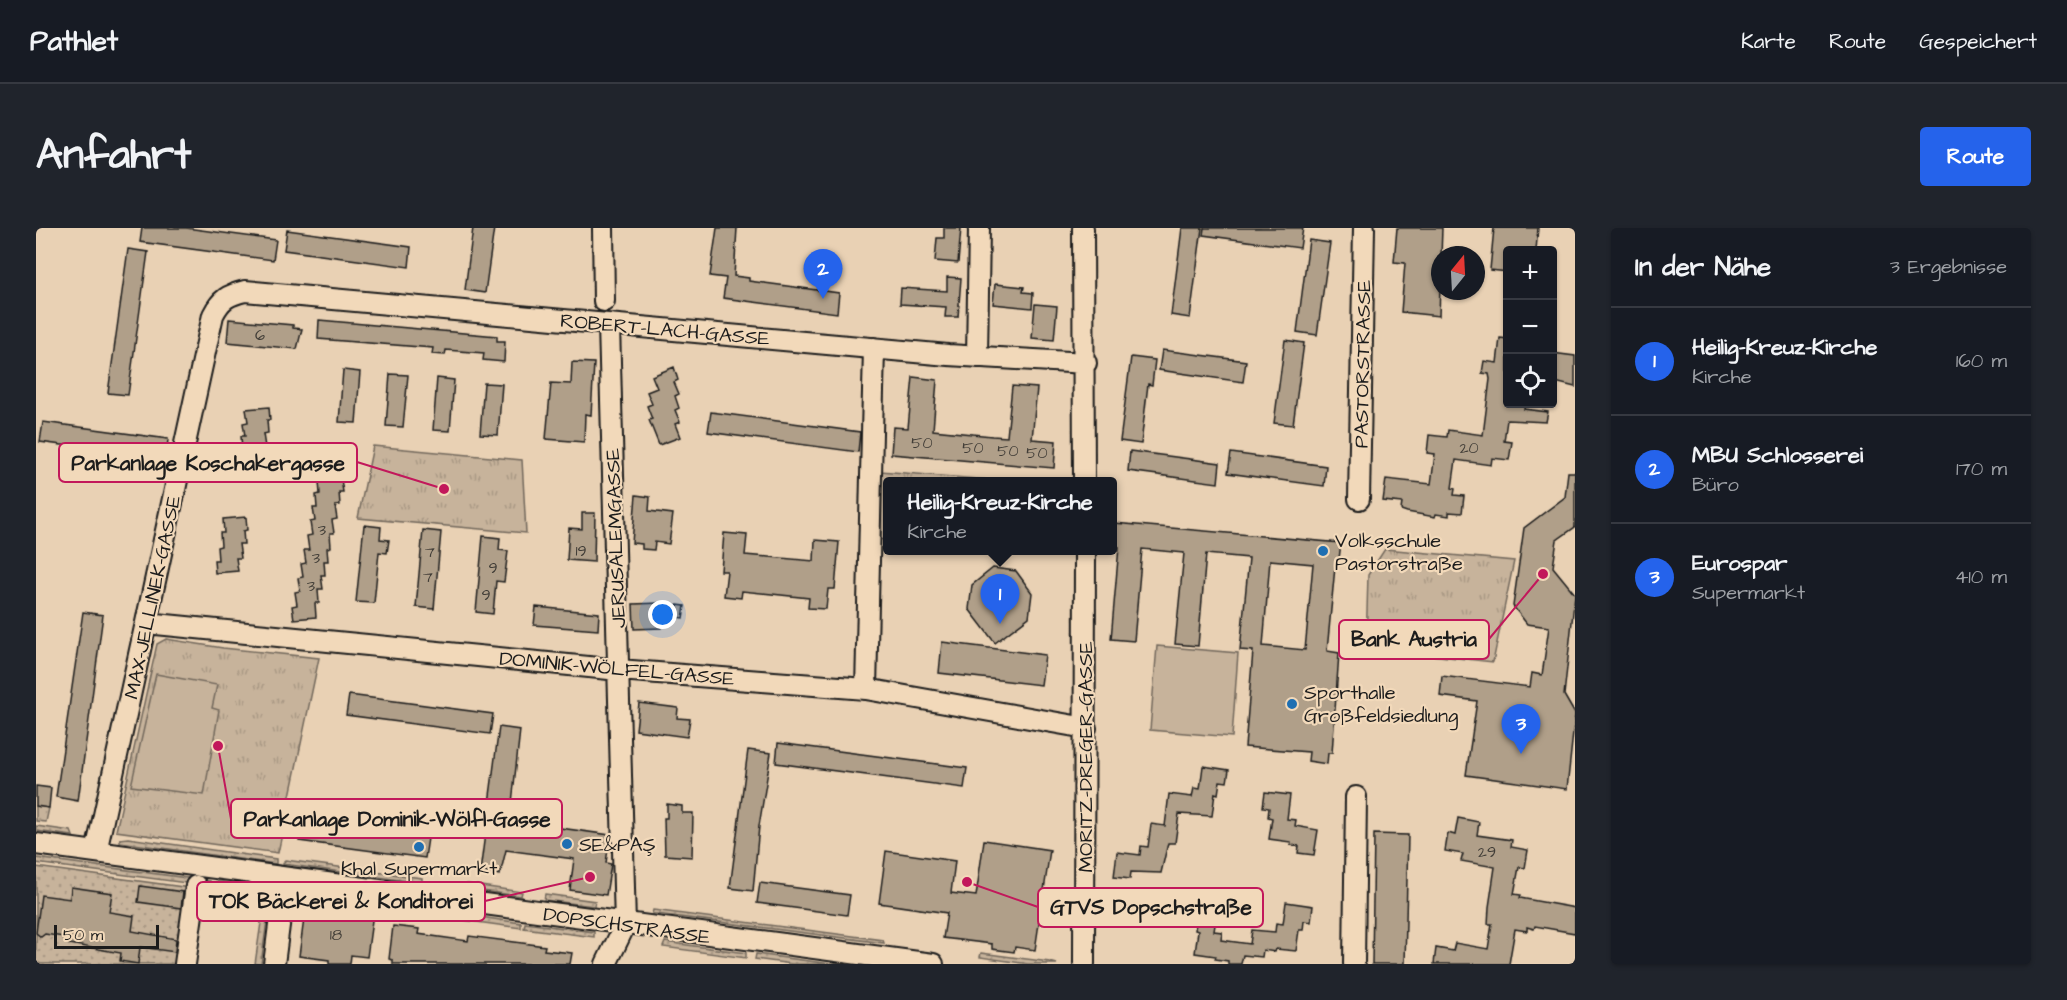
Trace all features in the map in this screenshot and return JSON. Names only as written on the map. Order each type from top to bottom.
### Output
[{"type":"street","points":[[603,228],[604,301]]},
{"type":"street","points":[[977,357],[979,228]]},
{"type":"street","points":[[1083,228],[1086,363],[1084,477]]},
{"type":"street","name":"PASTORSTRASSE","points":[[1359,499],[1364,228]]},
{"type":"street","name":"ROBERT-LACH-GASSE","points":[[245,291],[977,357],[1086,363]]},
{"type":"street","name":"MAX-JELLINEK-GASSE","points":[[96,852],[213,315],[220,301],[228,295],[245,291]]},
{"type":"street","name":"JERUSALEMGASSE","points":[[606,964],[625,925],[609,325]]},
{"type":"street","points":[[866,689],[874,348]]},
{"type":"street","name":"MORITZ-DREGER-GASSE","points":[[1084,964],[1085,555]]},
{"type":"street","name":"DOMINIK-WÖLFEL-GASSE","points":[[146,623],[619,670],[866,689],[1086,728]]},
{"type":"street","points":[[1354,964],[1356,797]]},
{"type":"street","name":"DOPSCHSTRASSE","points":[[36,844],[625,925],[933,964]]},
{"type":"street","points":[[274,964],[285,879]]},
{"type":"street","points":[[185,964],[196,886]]},
{"type":"green space","points":[[373,446],[522,460],[526,533],[358,518]]},
{"type":"green space","points":[[880,471],[953,477],[883,477],[883,540],[879,539]]},
{"type":"green space","points":[[1385,549],[1514,561],[1493,662],[1366,648],[1368,575]]},
{"type":"green space","points":[[166,639],[223,648],[319,658],[278,853],[116,831],[157,644]]},
{"type":"green space","points":[[1157,646],[1238,653],[1232,737],[1150,730]]},
{"type":"green space","points":[[156,674],[217,685],[212,708],[219,710],[204,795],[131,786]]},
{"type":"green space","points":[[36,806],[49,808],[46,822],[36,821]]},
{"type":"green space","points":[[36,826],[71,831],[73,836],[36,831]]},
{"type":"green space","points":[[128,838],[276,859],[276,864],[120,842],[120,839]]},
{"type":"green space","points":[[36,858],[210,881],[209,886],[36,863]]},
{"type":"green space","points":[[285,860],[422,878],[422,883],[283,864]]},
{"type":"green space","points":[[36,867],[190,888],[179,964],[36,964]]},
{"type":"green space","points":[[218,881],[260,888],[258,893],[216,887]]},
{"type":"green space","points":[[467,884],[522,892],[521,896],[466,889]]},
{"type":"green space","points":[[545,894],[595,901],[594,906],[544,900]]},
{"type":"green space","points":[[270,899],[261,964],[255,964],[264,902]]},
{"type":"green space","points":[[388,905],[417,909],[416,914],[387,910]]},
{"type":"green space","points":[[420,908],[521,923],[521,928],[419,914]]},
{"type":"green space","points":[[653,910],[883,940],[884,943],[652,914]]},
{"type":"green space","points":[[525,923],[594,932],[594,937],[524,928]]},
{"type":"green space","points":[[665,942],[746,953],[746,958],[663,947]]},
{"type":"green space","points":[[981,953],[1057,964],[1028,964],[980,957]]},
{"type":"green space","points":[[756,954],[831,964],[792,964],[755,959]]},
{"type":"building","points":[[142,228],[186,228],[276,240],[273,260],[140,242]]},
{"type":"building","points":[[473,228],[494,228],[485,293],[465,290]]},
{"type":"building","points":[[717,228],[737,228],[734,276],[749,278],[749,281],[839,293],[837,313],[723,298],[726,278],[710,276]]},
{"type":"building","points":[[944,228],[961,228],[958,263],[935,261],[937,238],[944,238]]},
{"type":"building","points":[[1182,228],[1202,228],[1190,318],[1171,315]]},
{"type":"building","points":[[1204,228],[1303,228],[1300,248],[1203,235]]},
{"type":"building","points":[[1397,228],[1442,228],[1441,246],[1431,246],[1431,300],[1440,300],[1439,316],[1401,312],[1405,263],[1394,262]]},
{"type":"building","points":[[1494,228],[1538,228],[1536,246],[1503,246],[1503,271],[1490,270]]},
{"type":"building","points":[[287,230],[411,247],[409,267],[284,250]]},
{"type":"building","points":[[1309,240],[1330,243],[1317,335],[1297,332]]},
{"type":"building","points":[[128,249],[148,252],[128,395],[108,393]]},
{"type":"building","points":[[947,277],[961,278],[958,317],[945,317],[946,307],[900,304],[901,288],[947,291]]},
{"type":"building","points":[[995,284],[1024,287],[1023,292],[1033,293],[1032,308],[993,304]]},
{"type":"building","points":[[1035,304],[1057,306],[1054,340],[1032,338]]},
{"type":"building","points":[[229,319],[293,325],[293,328],[302,329],[297,349],[227,342]]},
{"type":"building","points":[[319,320],[497,336],[497,341],[505,341],[504,362],[483,360],[484,353],[446,350],[445,355],[432,354],[433,348],[318,339]]},
{"type":"building","points":[[1500,338],[1503,338],[1503,408],[1524,408],[1548,412],[1546,422],[1507,420],[1504,441],[1512,442],[1509,460],[1492,458],[1491,465],[1456,460],[1452,488],[1455,489],[1454,495],[1464,496],[1462,513],[1449,512],[1449,516],[1436,514],[1435,517],[1401,510],[1402,503],[1383,501],[1386,479],[1431,484],[1435,454],[1427,453],[1429,435],[1447,437],[1448,430],[1483,435],[1490,379],[1489,374],[1482,373],[1484,361],[1497,363]]},
{"type":"building","points":[[1285,340],[1304,343],[1293,425],[1274,423]]},
{"type":"building","points":[[1162,350],[1246,361],[1243,382],[1159,370]]},
{"type":"building","points":[[1557,354],[1575,356],[1575,387],[1557,382]]},
{"type":"building","points":[[1131,357],[1155,360],[1152,385],[1148,384],[1141,444],[1120,441]]},
{"type":"building","points":[[572,362],[594,363],[591,415],[585,414],[584,442],[546,439],[551,383],[571,384]]},
{"type":"building","points":[[674,367],[678,380],[674,382],[679,394],[675,396],[679,408],[675,410],[680,422],[675,424],[680,437],[659,445],[649,420],[652,419],[647,406],[652,404],[647,392],[657,388],[652,376]]},
{"type":"building","points":[[343,370],[360,372],[356,423],[339,422]]},
{"type":"building","points":[[390,374],[408,375],[403,427],[386,426]]},
{"type":"building","points":[[913,377],[937,380],[933,430],[992,436],[1007,437],[1012,386],[1037,388],[1032,439],[1056,441],[1054,468],[891,454],[893,427],[908,428]]},
{"type":"building","points":[[437,378],[454,380],[450,431],[433,430]]},
{"type":"building","points":[[484,383],[502,384],[498,435],[480,434]]},
{"type":"building","points":[[269,407],[268,433],[263,434],[265,447],[261,448],[262,460],[258,461],[259,474],[236,476],[234,464],[239,463],[238,450],[242,450],[241,436],[245,436],[243,423],[248,422],[246,409]]},
{"type":"building","points":[[711,412],[860,432],[858,452],[708,432]]},
{"type":"building","points":[[43,422],[168,439],[166,459],[40,442]]},
{"type":"building","points":[[1130,451],[1220,463],[1218,483],[1128,471]]},
{"type":"building","points":[[1231,453],[1326,466],[1324,486],[1228,473]]},
{"type":"building","points":[[345,465],[346,478],[341,479],[343,492],[339,492],[340,505],[335,506],[337,519],[332,520],[334,533],[330,533],[331,547],[327,548],[328,561],[324,561],[325,575],[321,575],[323,589],[318,589],[319,603],[315,603],[316,617],[294,619],[292,606],[297,605],[295,592],[300,591],[298,578],[303,577],[301,564],[306,563],[304,550],[309,550],[307,536],[312,535],[310,522],[315,521],[313,508],[317,508],[316,495],[320,494],[319,481],[323,481],[322,468]]},
{"type":"building","points":[[1568,472],[1575,472],[1575,527],[1557,540],[1553,567],[1575,594],[1564,695],[1575,714],[1567,789],[1466,775],[1477,701],[1440,696],[1442,676],[1530,687],[1532,673],[1542,675],[1549,627],[1527,624],[1513,606],[1524,528],[1565,497]]},
{"type":"building","points":[[636,495],[650,497],[649,511],[673,514],[669,544],[655,542],[654,550],[642,549],[642,544],[632,543]]},
{"type":"building","points":[[582,513],[595,513],[594,562],[567,560],[569,528],[582,529]]},
{"type":"building","points":[[246,517],[247,530],[243,531],[244,544],[239,544],[241,558],[236,558],[238,571],[215,573],[214,560],[218,560],[217,547],[221,546],[220,533],[224,533],[223,519]]},
{"type":"building","points":[[1117,523],[1341,543],[1338,567],[1335,567],[1327,651],[1339,653],[1332,753],[1328,753],[1327,764],[1308,761],[1309,752],[1245,747],[1253,651],[1240,650],[1249,558],[1206,554],[1198,646],[1175,644],[1184,553],[1142,549],[1134,641],[1111,639],[1119,547],[1117,547]],"holes":[[[1270,560],[1313,564],[1305,650],[1263,646]]]},
{"type":"building","points":[[364,525],[381,527],[380,539],[389,540],[387,553],[379,552],[374,603],[356,602]]},
{"type":"building","points":[[423,530],[441,532],[434,609],[416,607]]},
{"type":"building","points":[[724,533],[747,535],[745,555],[814,561],[815,540],[839,542],[835,589],[828,589],[826,609],[808,608],[809,598],[742,591],[741,598],[724,596],[727,571],[721,571]]},
{"type":"building","points":[[483,536],[500,538],[499,550],[508,551],[504,582],[496,581],[493,614],[476,612]]},
{"type":"building","points":[[993,568],[1016,571],[1032,593],[1029,617],[995,643],[969,609],[972,585]]},
{"type":"building","points":[[661,603],[685,606],[683,618],[661,615],[661,628],[634,629],[633,604]]},
{"type":"building","points":[[536,607],[599,613],[598,630],[534,625]]},
{"type":"building","points":[[83,612],[103,615],[78,801],[56,797]]},
{"type":"building","points":[[942,642],[1045,655],[1041,685],[939,673]]},
{"type":"building","points":[[349,695],[493,714],[490,734],[346,715]]},
{"type":"building","points":[[639,703],[678,708],[677,718],[690,719],[687,737],[636,730]]},
{"type":"building","points":[[499,727],[520,730],[510,821],[610,835],[606,863],[611,864],[606,895],[570,890],[574,859],[506,850],[500,875],[480,872]]},
{"type":"building","points":[[778,743],[967,768],[964,788],[776,763]]},
{"type":"building","points":[[748,750],[771,753],[759,826],[753,891],[730,888]]},
{"type":"building","points":[[1203,766],[1229,770],[1227,782],[1220,781],[1218,794],[1215,793],[1212,816],[1179,814],[1175,843],[1168,843],[1161,873],[1131,872],[1130,879],[1114,877],[1117,852],[1140,855],[1141,846],[1148,847],[1151,824],[1165,826],[1169,794],[1192,797],[1194,788],[1200,789]]},
{"type":"building","points":[[36,786],[51,788],[49,808],[36,806]]},
{"type":"building","points":[[1265,792],[1290,795],[1287,819],[1296,820],[1295,826],[1318,830],[1314,855],[1298,853],[1299,846],[1290,845],[1291,842],[1269,839],[1272,818],[1268,817],[1269,808],[1263,807]]},
{"type":"building","points":[[667,804],[682,806],[682,813],[693,813],[692,857],[665,855],[664,818],[667,818]]},
{"type":"building","points":[[1458,818],[1479,822],[1477,835],[1512,840],[1511,847],[1528,850],[1525,868],[1519,867],[1514,894],[1521,895],[1520,898],[1575,908],[1575,933],[1535,926],[1534,929],[1527,927],[1527,931],[1515,929],[1509,964],[1434,964],[1436,948],[1453,951],[1455,943],[1488,949],[1492,924],[1488,924],[1489,907],[1495,867],[1461,861],[1463,854],[1445,851],[1448,833],[1455,835]]},
{"type":"building","points":[[302,821],[428,838],[425,858],[299,841]]},
{"type":"building","points":[[1374,834],[1408,835],[1405,964],[1372,964]]},
{"type":"building","points":[[984,840],[1050,850],[1035,950],[1015,947],[1014,952],[992,949],[992,944],[943,938],[947,913],[879,903],[886,851],[955,861],[951,893],[976,896]]},
{"type":"building","points":[[760,883],[850,895],[847,915],[757,903]]},
{"type":"building","points":[[140,886],[183,892],[181,908],[138,902]]},
{"type":"building","points":[[71,887],[112,893],[109,912],[134,916],[132,931],[176,939],[175,952],[140,947],[138,964],[120,961],[121,953],[69,944],[70,938],[45,934],[41,937],[36,933],[41,895],[70,899]]},
{"type":"building","points":[[1286,902],[1313,906],[1311,922],[1304,921],[1303,930],[1299,930],[1296,951],[1263,950],[1262,957],[1243,955],[1241,964],[1228,964],[1228,961],[1215,959],[1216,956],[1195,953],[1198,931],[1195,930],[1196,922],[1189,921],[1191,904],[1218,907],[1214,931],[1222,932],[1221,940],[1250,944],[1252,930],[1275,932],[1276,923],[1283,924]]},
{"type":"building","points":[[306,904],[373,913],[367,957],[351,955],[350,964],[329,964],[329,960],[299,956]]},
{"type":"building","points":[[393,926],[419,929],[418,934],[468,941],[469,936],[545,946],[544,950],[572,953],[570,964],[393,964],[393,960],[389,959]]},
{"type":"place","name":"MBU Schlosserei","points":[[823,299]]},
{"type":"place","name":"Parkanlage Koschakergasse","points":[[444,489]]},
{"type":"place","name":"Volksschule Pastorstraße","points":[[1323,551]]},
{"type":"place","name":"Bank Austria","points":[[1543,574]]},
{"type":"place","name":"Heilig-Kreuz-Kirche","points":[[1000,624]]},
{"type":"place","name":"Sporthalle Großfeldsiedlung","points":[[1292,704]]},
{"type":"place","name":"Parkanlage Dominik-Wölfl-Gasse","points":[[218,746]]},
{"type":"place","name":"Eurospar","points":[[1521,754]]},
{"type":"place","name":"SE&PAŞ","points":[[567,844]]},
{"type":"place","name":"Khal Supermarkt","points":[[419,847]]},
{"type":"place","name":"TOK Bäckerei & Konditorei","points":[[590,877]]},
{"type":"place","name":"GTVS Dopschstraße","points":[[967,882]]}]
